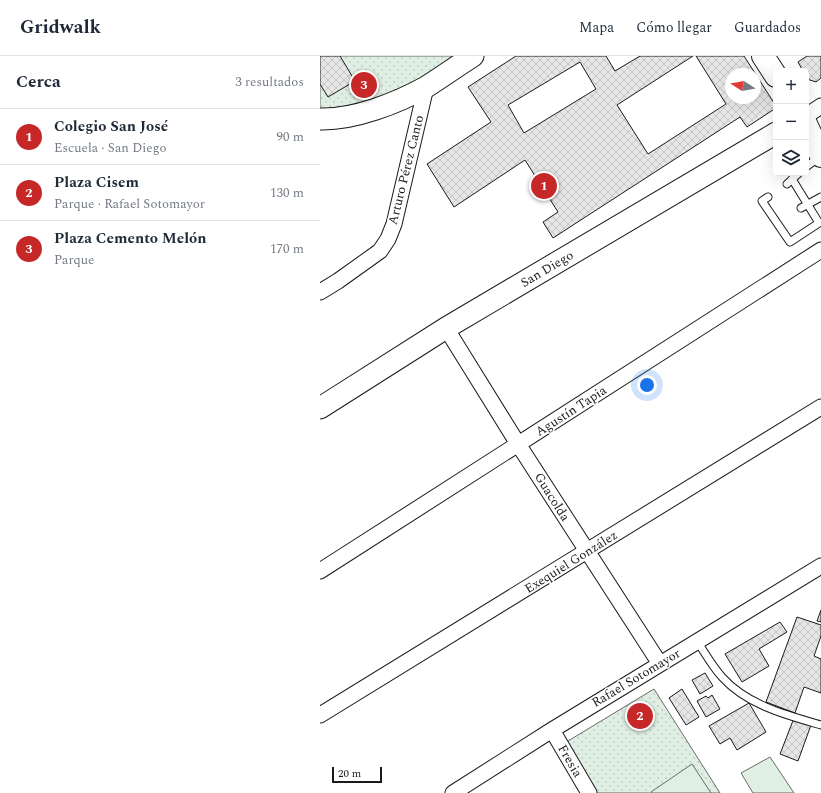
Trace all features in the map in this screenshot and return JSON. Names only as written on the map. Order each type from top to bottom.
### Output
[{"type":"main road","points":[[763,56],[773,71]]},
{"type":"main road","points":[[809,130],[821,156]]},
{"type":"street","points":[[320,119],[344,118],[368,112],[399,100],[426,87],[473,56]]},
{"type":"street","name":"Arturo Pérez Canto","points":[[320,292],[380,251],[388,239],[394,224],[426,87]]},
{"type":"street","points":[[809,114],[821,106]]},
{"type":"street","name":"San Diego","points":[[320,408],[446,328],[773,136]]},
{"type":"street","name":"Agustín Tapia","points":[[320,571],[821,250]]},
{"type":"street","name":"Guacolda","points":[[446,328],[518,444],[660,664]]},
{"type":"street","name":"Exequiel González","points":[[320,716],[821,407]]},
{"type":"street","name":"Rafael Sotomayor","points":[[453,793],[552,730],[821,566]]},
{"type":"street","name":"Fresia","points":[[552,730],[589,793]]},
{"type":"lane","points":[[809,165],[821,156]]},
{"type":"lane","points":[[768,197],[762,201],[779,221],[790,242],[819,223],[804,206],[789,181],[795,176]]},
{"type":"lane","points":[[804,206],[821,197]]},
{"type":"lane","points":[[697,641],[722,677],[732,687],[771,709],[821,725]]},
{"type":"green space","points":[[320,56],[456,56],[395,92],[365,103],[342,108],[320,109]]},
{"type":"green space","points":[[654,689],[720,793],[593,793],[563,744]]},
{"type":"green space","points":[[770,757],[794,793],[753,793],[741,773]]},
{"type":"green space","points":[[692,764],[711,793],[651,792]]},
{"type":"building","points":[[320,56],[340,56],[355,81],[328,97],[320,84]]},
{"type":"building","points":[[516,56],[606,56],[615,71],[640,56],[693,56],[617,105],[648,154],[726,104],[761,104],[761,83],[773,101],[773,110],[747,127],[740,117],[553,238],[543,222],[558,212],[525,160],[454,207],[427,164],[491,122],[468,87]],"holes":[[[580,62],[596,89],[524,133],[508,105]]]},
{"type":"building","points":[[696,56],[744,56],[752,68],[725,68],[725,102]]},
{"type":"building","points":[[807,56],[821,56],[821,78],[816,82],[809,80],[809,68],[801,68],[798,62]]},
{"type":"building","points":[[821,610],[821,622],[817,621]]},
{"type":"building","points":[[797,617],[821,625],[821,636],[814,656],[821,659],[821,693],[804,687],[795,713],[766,702]]},
{"type":"building","points":[[780,622],[787,632],[759,649],[769,666],[742,682],[725,654]]},
{"type":"building","points":[[705,673],[713,686],[700,694],[692,680]]},
{"type":"building","points":[[682,689],[699,717],[686,725],[669,698]]},
{"type":"building","points":[[712,695],[720,709],[706,717],[697,701],[706,696],[708,698]]},
{"type":"building","points":[[749,703],[766,732],[737,750],[730,738],[720,744],[709,726]]},
{"type":"building","points":[[794,718],[811,725],[798,761],[780,754]]},
{"type":"place","name":"Plaza Cemento Melón","points":[[364,85]]},
{"type":"place","name":"Colegio San José","points":[[544,186]]},
{"type":"place","name":"Plaza Cisem","points":[[640,716]]}]
